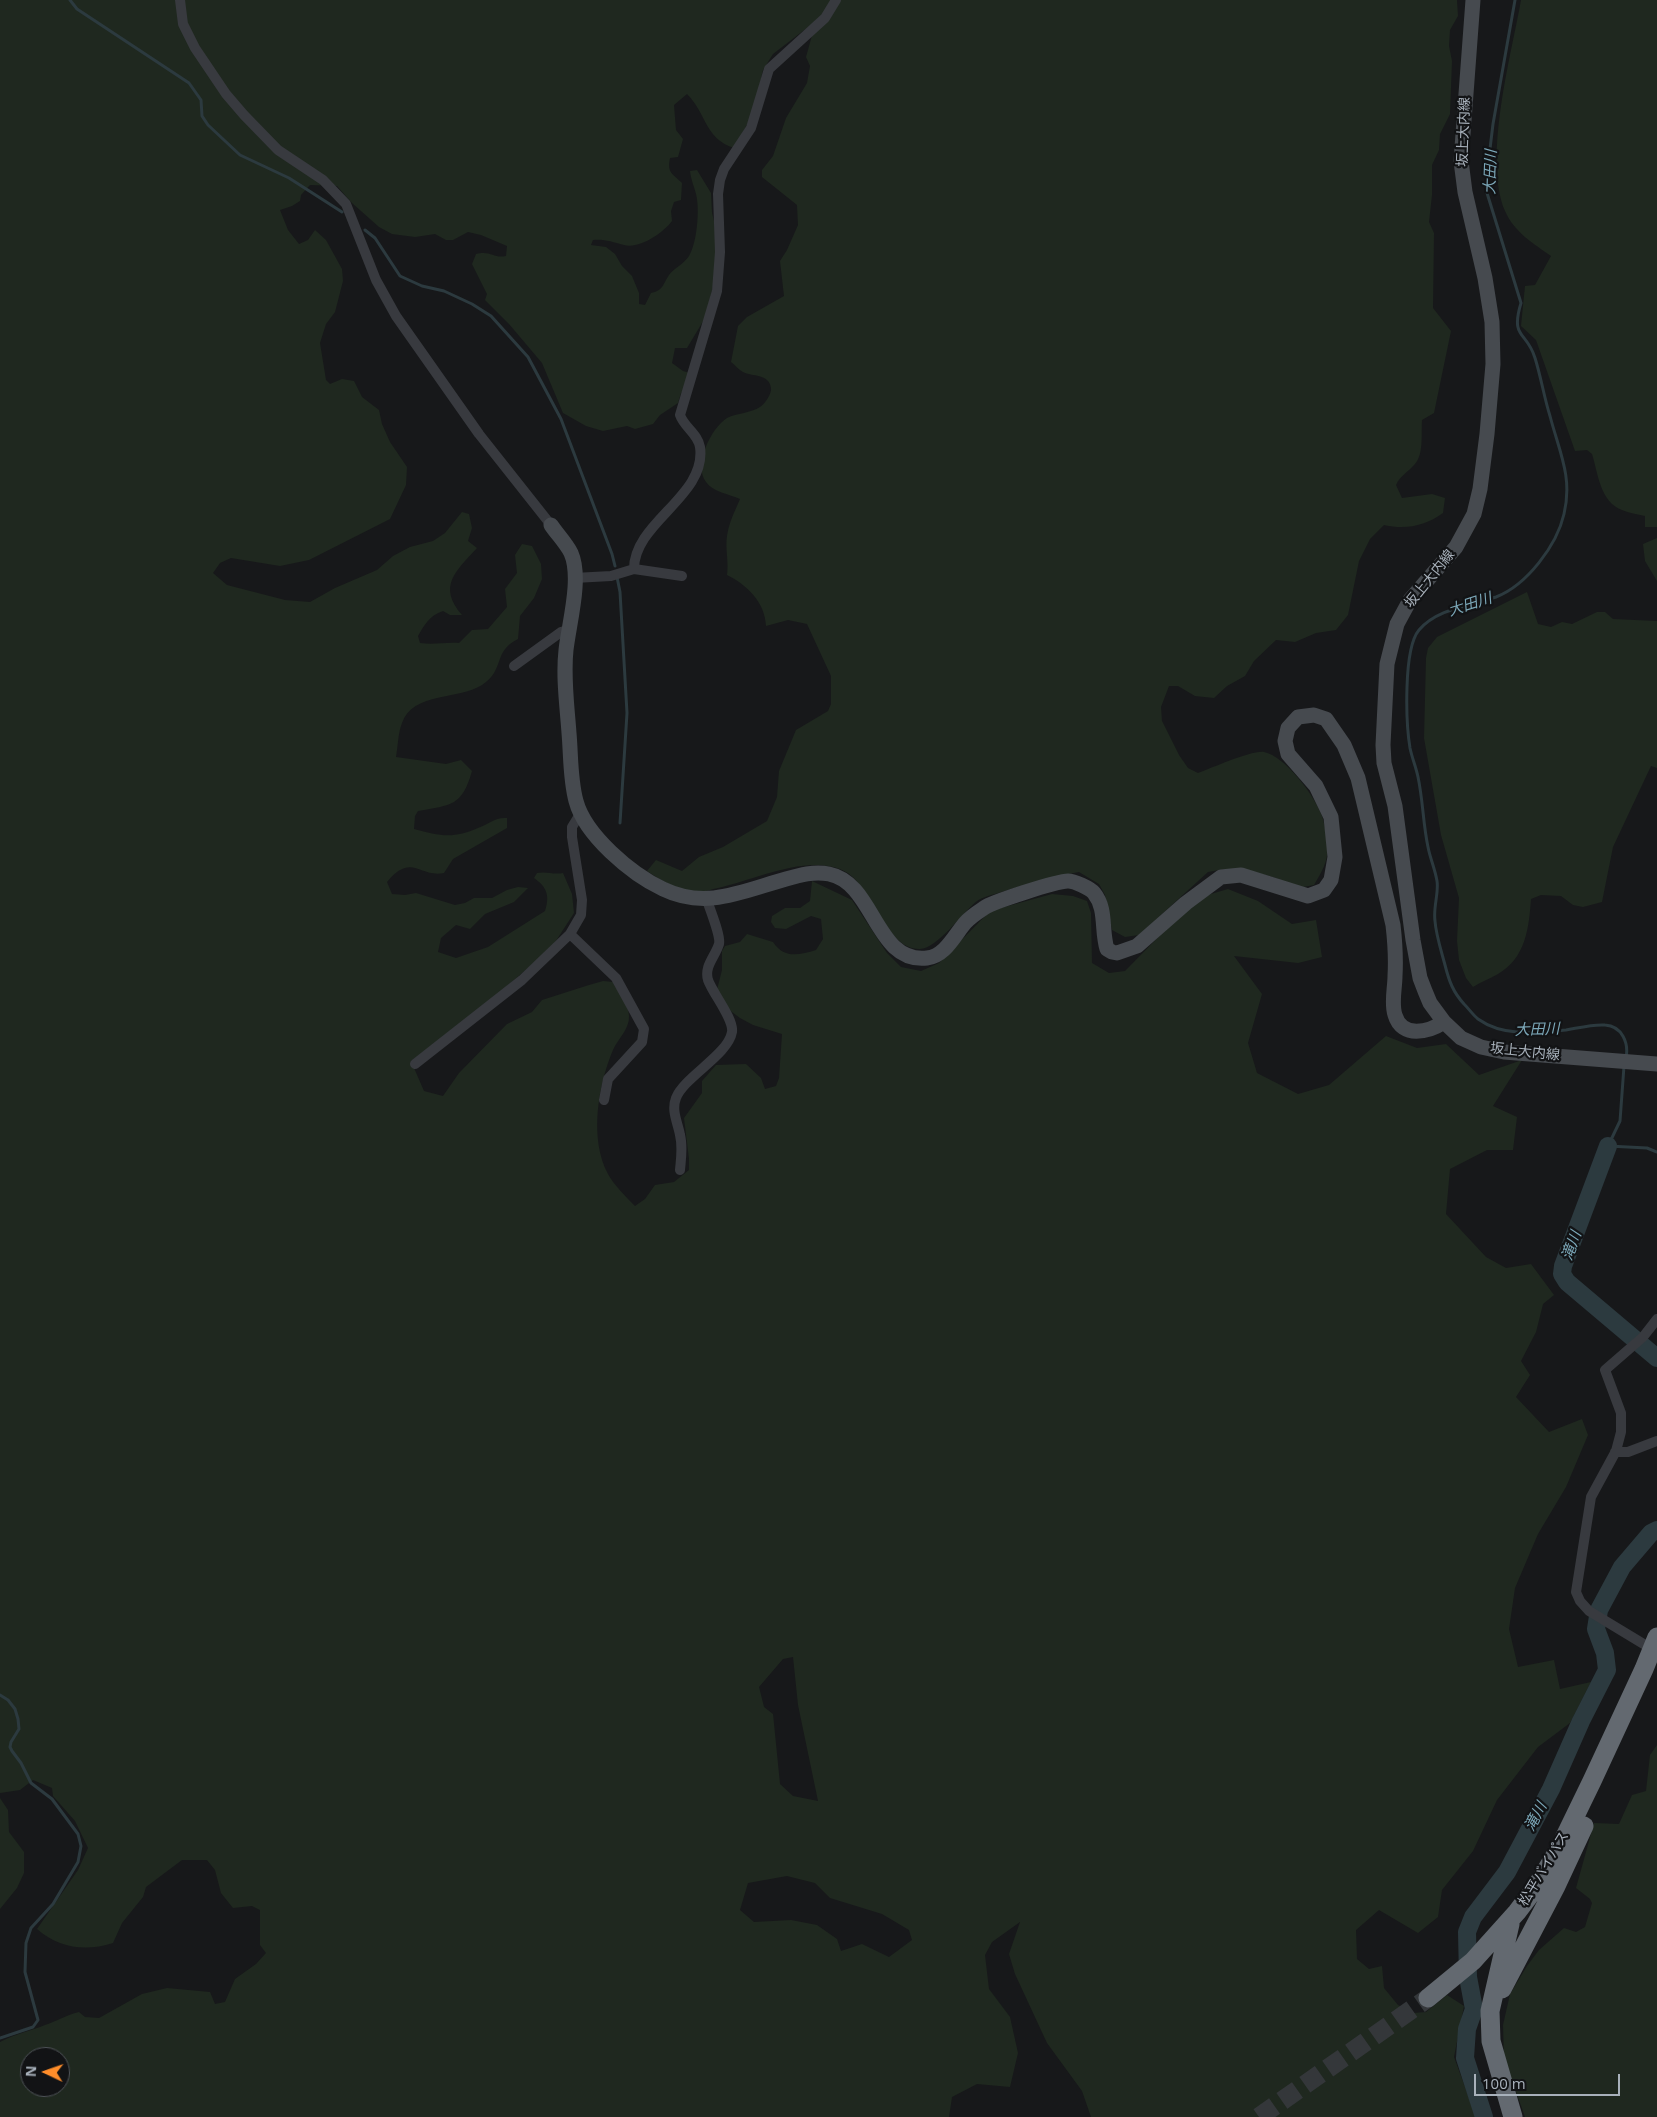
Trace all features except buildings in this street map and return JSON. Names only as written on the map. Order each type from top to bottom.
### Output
[{"type":"highway","name":"松平バイパス","points":[[1434,1994],[1473,1961],[1495,1939],[1536,1887],[1558,1851],[1655,1646]]},
{"type":"highway","points":[[1492,2021],[1506,1979],[1556,1886],[1612,1763],[1624,1732],[1624,1712]]},
{"type":"highway","points":[[1513,2117],[1491,2041],[1492,2021],[1490,2011],[1509,1928],[1522,1891],[1565,1815],[1600,1740],[1604,1735],[1615,1731]]},
{"type":"street","points":[[180,0],[183,24],[195,48],[226,94],[278,150],[323,180],[346,204],[376,280],[396,316],[473,426],[571,553],[574,564],[574,578],[571,629],[566,647],[565,671],[574,792],[580,814],[596,838],[627,865],[662,888],[685,898],[708,900],[808,873],[828,873],[841,878],[864,900],[892,947],[908,956],[925,959],[933,957],[944,950],[967,921],[987,905],[1069,880],[1092,890],[1100,902],[1104,918],[1105,942],[1112,952],[1137,946],[1186,903],[1221,877],[1240,875],[1308,896],[1324,890],[1331,880],[1333,871],[1334,845],[1331,817],[1316,786],[1288,754],[1285,741],[1288,728],[1298,717],[1314,715],[1326,719],[1344,744],[1358,778],[1393,925],[1396,948],[1393,1005],[1395,1016],[1400,1024],[1413,1032],[1433,1029],[1444,1022]]},
{"type":"street","points":[[634,569],[634,560],[652,525],[678,501],[699,464],[700,446],[680,415],[717,291],[720,252],[718,194],[720,180],[724,169],[751,128],[769,69],[825,18],[836,0]]},
{"type":"street","name":"坂上大内線","points":[[1473,0],[1461,161],[1465,192],[1485,278],[1492,322],[1493,364],[1487,434],[1480,489],[1474,514],[1456,547],[1410,600],[1396,624],[1388,664],[1383,745],[1384,763],[1395,806],[1408,908],[1420,978],[1430,1003],[1444,1022],[1461,1038],[1491,1050],[1650,1063]]},
{"type":"street","points":[[574,578],[611,576],[634,569],[682,576]]},
{"type":"street","points":[[514,666],[561,632],[571,629]]},
{"type":"street","points":[[415,1064],[522,980],[570,934],[581,915],[582,900],[572,837],[575,820],[580,814]]},
{"type":"street","points":[[680,1170],[682,1151],[675,1117],[675,1100],[682,1088],[709,1064],[730,1038],[733,1028],[708,980],[708,966],[719,944],[708,900]]},
{"type":"street","points":[[570,934],[616,978],[644,1029],[642,1042],[608,1079],[604,1100]]},
{"type":"street","points":[[1655,1646],[1589,1612],[1580,1601],[1576,1592],[1591,1497],[1615,1452],[1621,1432],[1621,1412],[1606,1370],[1643,1337],[1657,1319]]},
{"type":"street","points":[[1615,1452],[1628,1452],[1657,1441]]},
{"type":"shaded area","points":[[0,0],[1457,0],[1458,16],[1450,30],[1449,46],[1452,61],[1450,114],[1440,134],[1439,150],[1432,165],[1432,195],[1429,222],[1434,233],[1433,308],[1451,331],[1434,413],[1422,420],[1420,455],[1415,464],[1396,485],[1402,498],[1432,494],[1445,498],[1443,513],[1415,526],[1384,525],[1370,539],[1359,561],[1348,615],[1336,630],[1316,633],[1295,642],[1276,640],[1254,661],[1245,676],[1227,686],[1214,698],[1195,696],[1178,686],[1169,686],[1161,707],[1162,721],[1179,755],[1188,768],[1198,773],[1242,756],[1264,752],[1281,761],[1298,778],[1318,808],[1326,835],[1326,862],[1314,885],[1298,888],[1276,878],[1247,870],[1225,869],[1208,872],[1139,935],[1125,937],[1112,930],[1105,895],[1099,884],[1079,872],[1038,881],[979,900],[942,937],[927,947],[920,949],[908,947],[898,940],[856,880],[846,872],[832,867],[816,865],[782,869],[699,892],[678,888],[647,871],[656,860],[682,871],[699,857],[723,847],[767,821],[777,797],[779,771],[796,730],[828,711],[831,704],[831,676],[807,624],[788,620],[766,626],[762,609],[754,595],[727,575],[727,536],[740,499],[709,485],[703,475],[702,466],[706,447],[721,423],[731,416],[760,407],[770,393],[770,383],[767,380],[760,376],[743,372],[731,362],[738,326],[747,317],[784,296],[780,261],[798,225],[797,205],[762,177],[762,170],[773,156],[786,118],[807,83],[810,66],[806,57],[816,21],[773,54],[763,70],[753,114],[734,148],[724,144],[711,132],[699,109],[687,94],[674,105],[676,130],[683,139],[678,157],[670,158],[669,167],[671,172],[682,183],[681,200],[674,202],[671,211],[672,221],[668,226],[651,239],[637,245],[630,246],[605,240],[593,240],[591,245],[606,247],[615,254],[622,266],[632,276],[639,293],[639,304],[645,305],[651,293],[660,289],[669,275],[687,259],[692,250],[696,235],[698,208],[690,171],[697,170],[711,193],[712,213],[717,233],[716,275],[705,318],[687,348],[675,348],[672,363],[683,371],[690,373],[686,389],[681,393],[678,403],[660,415],[653,424],[635,429],[627,426],[603,431],[586,426],[563,413],[542,363],[509,324],[485,300],[487,294],[472,264],[476,254],[485,253],[502,257],[506,256],[507,246],[481,235],[468,232],[453,240],[446,240],[435,234],[415,237],[392,234],[379,227],[352,203],[337,186],[310,185],[301,195],[300,201],[280,210],[288,230],[299,244],[308,240],[315,230],[326,240],[342,269],[343,281],[335,312],[326,324],[320,343],[326,380],[330,384],[342,379],[354,381],[362,397],[379,410],[382,424],[390,442],[407,467],[406,485],[390,519],[309,560],[280,566],[231,558],[220,563],[213,573],[227,585],[285,600],[310,602],[335,588],[377,570],[393,556],[410,547],[433,541],[445,533],[462,512],[469,514],[472,528],[468,541],[477,548],[456,572],[450,587],[451,596],[462,615],[450,615],[443,611],[438,613],[428,621],[418,636],[420,643],[459,643],[472,630],[488,629],[507,607],[505,589],[517,573],[515,555],[522,544],[532,546],[541,564],[542,579],[534,598],[520,616],[518,639],[505,649],[494,673],[482,685],[472,690],[426,701],[408,713],[402,723],[396,757],[446,764],[461,760],[472,771],[464,791],[454,802],[418,811],[415,816],[414,829],[439,835],[454,835],[503,818],[507,818],[507,828],[453,859],[444,873],[435,874],[409,867],[396,873],[387,882],[392,894],[405,895],[416,893],[455,905],[465,903],[474,898],[492,898],[507,890],[518,887],[528,888],[514,902],[485,914],[470,929],[456,925],[441,938],[438,952],[456,958],[488,947],[545,911],[547,896],[545,888],[534,878],[537,873],[563,873],[572,894],[574,913],[552,947],[483,1007],[411,1061],[424,1091],[443,1096],[459,1073],[507,1024],[532,1012],[542,1000],[603,981],[613,982],[627,1007],[629,1020],[626,1029],[613,1050],[603,1079],[597,1129],[602,1160],[608,1174],[617,1187],[635,1206],[645,1199],[655,1185],[674,1182],[689,1170],[684,1118],[702,1093],[702,1081],[716,1065],[746,1064],[761,1078],[765,1089],[776,1086],[779,1078],[782,1034],[753,1025],[728,1009],[717,990],[722,970],[722,951],[725,946],[740,942],[747,934],[773,942],[782,951],[787,953],[798,954],[816,950],[823,939],[821,919],[811,916],[786,929],[775,928],[771,922],[772,916],[785,908],[800,908],[810,901],[812,881],[852,900],[887,953],[901,967],[921,971],[939,963],[990,911],[1052,894],[1073,896],[1087,901],[1091,913],[1092,963],[1109,973],[1125,971],[1181,914],[1204,896],[1228,889],[1258,901],[1292,924],[1316,920],[1322,957],[1298,963],[1234,956],[1262,994],[1248,1043],[1257,1073],[1298,1094],[1329,1085],[1386,1036],[1417,1048],[1446,1044],[1479,1075],[1522,1060],[1493,1106],[1517,1117],[1513,1150],[1487,1150],[1450,1169],[1446,1214],[1486,1257],[1506,1268],[1531,1264],[1554,1295],[1543,1304],[1536,1332],[1521,1361],[1530,1375],[1516,1397],[1549,1432],[1582,1419],[1588,1435],[1566,1487],[1538,1534],[1515,1588],[1509,1629],[1518,1667],[1554,1660],[1560,1689],[1591,1682],[1570,1723],[1538,1747],[1497,1800],[1473,1851],[1442,1890],[1438,1917],[1418,1933],[1379,1910],[1356,1930],[1357,1959],[1369,1969],[1382,1966],[1384,1988],[1398,2005],[1413,2013],[1426,2012],[1447,1995],[1464,2006],[1454,2057],[1476,2117],[1091,2117],[1082,2091],[1047,2043],[1015,1974],[1009,1954],[1020,1922],[992,1942],[985,1955],[989,1989],[1010,2017],[1018,2053],[1010,2087],[977,2084],[952,2097],[949,2117],[0,2117],[0,2042],[79,2012],[85,2017],[99,2018],[142,1994],[167,1988],[210,1992],[215,2004],[225,2002],[235,1979],[256,1964],[266,1953],[260,1945],[260,1910],[252,1906],[233,1908],[221,1893],[215,1870],[207,1860],[182,1860],[146,1887],[143,1897],[122,1923],[113,1943],[82,1948],[63,1944],[45,1935],[37,1929],[78,1870],[88,1848],[75,1821],[53,1796],[52,1788],[33,1780],[20,1790],[0,1793]],"holes":[[[793,1657],[798,1705],[818,1801],[793,1796],[780,1784],[773,1714],[764,1707],[759,1687],[783,1659]],[[787,1876],[815,1883],[830,1898],[882,1914],[909,1930],[912,1940],[889,1957],[862,1944],[841,1951],[837,1939],[817,1925],[791,1920],[754,1922],[740,1910],[748,1883]]]},
{"type":"shaded area","points":[[1521,0],[1657,0],[1657,527],[1645,527],[1645,516],[1625,511],[1615,506],[1604,494],[1592,454],[1587,450],[1575,451],[1536,340],[1521,326],[1525,286],[1535,285],[1551,256],[1525,237],[1514,225],[1505,211],[1499,189],[1497,163],[1501,107]]},
{"type":"shaded area","points":[[1657,538],[1657,581],[1645,561],[1643,544]]},
{"type":"shaded area","points":[[1527,592],[1538,624],[1551,627],[1562,622],[1572,624],[1597,612],[1605,612],[1613,619],[1657,621],[1657,768],[1651,766],[1613,847],[1602,902],[1583,907],[1573,905],[1561,896],[1541,895],[1531,899],[1527,931],[1515,959],[1498,974],[1473,987],[1466,978],[1459,960],[1457,941],[1459,898],[1441,835],[1424,738],[1426,658],[1428,648],[1437,637]]},
{"type":"shaded area","points":[[1657,1745],[1657,2117],[1525,2117],[1504,2058],[1503,2025],[1510,1994],[1539,1950],[1564,1928],[1576,1932],[1585,1927],[1592,1903],[1590,1899],[1576,1888],[1594,1823],[1619,1824],[1632,1795],[1646,1791],[1650,1755]]},
{"type":"shaded area","points":[[0,1798],[8,1810],[9,1832],[24,1852],[24,1873],[17,1888],[0,1909]]},
{"type":"waterway","points":[[70,0],[77,9],[189,83],[201,100],[202,116],[208,125],[240,155],[289,178],[342,212]]},
{"type":"waterway","name":"大田川","points":[[1515,0],[1493,124],[1487,193],[1521,303],[1517,323],[1518,329],[1532,349],[1564,464],[1567,488],[1566,501],[1560,526],[1548,551],[1519,583],[1496,597],[1445,612],[1419,630],[1410,653],[1408,669],[1407,705],[1409,737],[1420,786],[1428,847],[1437,881],[1435,905],[1436,932],[1448,976],[1457,995],[1478,1019],[1498,1029],[1520,1032],[1543,1032],[1596,1025],[1611,1026],[1616,1028],[1623,1036],[1627,1052],[1626,1058]]},
{"type":"waterway","points":[[365,230],[375,238],[400,276],[422,286],[444,291],[472,304],[491,316],[528,357],[561,419],[615,566]]},
{"type":"waterway","points":[[617,577],[620,592],[627,713],[620,823]]},
{"type":"waterway","name":"大田川","points":[[1624,1066],[1620,1121],[1608,1146],[1647,1148],[1657,1152]]},
{"type":"waterway","name":"滝川","points":[[1608,1146],[1563,1266],[1562,1274],[1567,1282],[1657,1358]]},
{"type":"waterway","name":"滝川","points":[[1484,2117],[1465,2058],[1467,2029],[1474,2009],[1468,1977],[1467,1932],[1473,1917],[1507,1872],[1551,1789],[1581,1721],[1607,1670],[1605,1653],[1596,1629],[1599,1610],[1622,1567],[1651,1533],[1657,1530]]},
{"type":"waterway","points":[[0,1695],[8,1700],[15,1709],[18,1719],[19,1729],[11,1742],[10,1747],[12,1751],[21,1763],[31,1783],[52,1799],[78,1834],[81,1846],[78,1862],[53,1904],[31,1928],[26,1943],[25,1972],[38,2020],[33,2027],[0,2038]]},
{"type":"tunnel","points":[[1259,2117],[1428,1998]]}]
